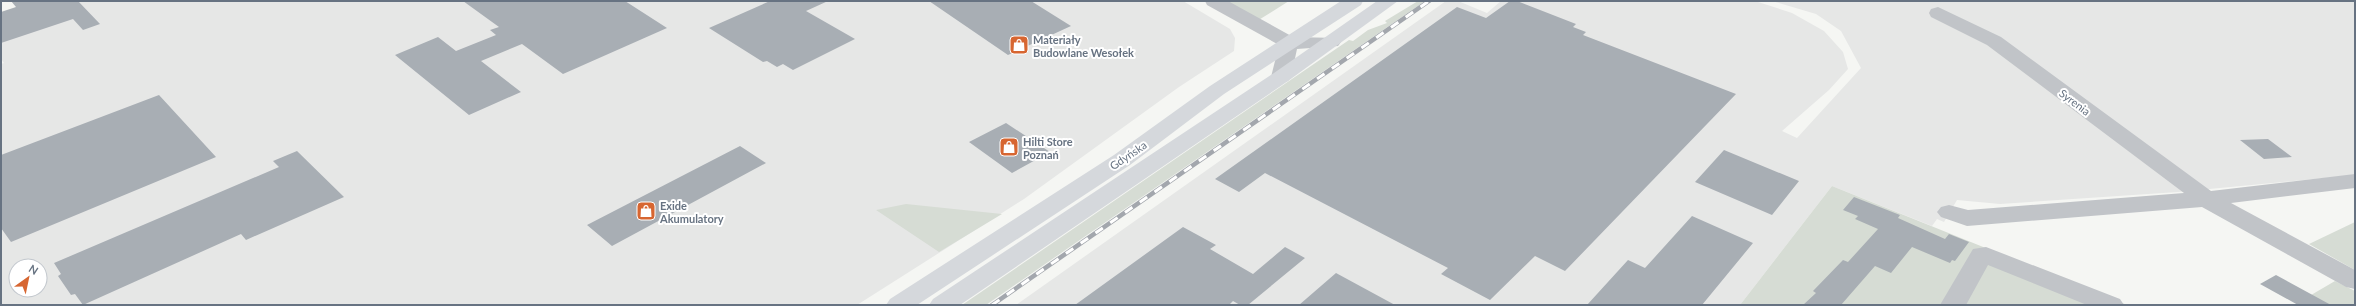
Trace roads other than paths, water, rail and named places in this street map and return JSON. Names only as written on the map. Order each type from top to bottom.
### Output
[{"type":"main road","name":"Gdyńska","points":[[898,305],[1122,160],[1217,90],[1354,1]]},
{"type":"main road","name":"Gdyńska","points":[[942,305],[1281,77],[1389,1]]},
{"type":"street","points":[[1214,1],[1289,43],[1331,42]]},
{"type":"street","name":"Syrenia","points":[[1938,13],[1994,41],[2206,199],[2355,281]]},
{"type":"street","points":[[1281,77],[1289,43]]},
{"type":"street","points":[[1949,212],[1967,218],[2206,199],[2355,181]]},
{"type":"street","points":[[1953,305],[1982,255],[1986,255],[2111,305]]},
{"type":"railway","points":[[992,305],[1429,1]]},
{"type":"place","name":"Materiały Budowlane Wesołek","points":[[1019,45]]},
{"type":"place","name":"Hilti Store Poznań","points":[[1009,147]]},
{"type":"place","name":"Exide Akumulatory","points":[[646,211]]}]
